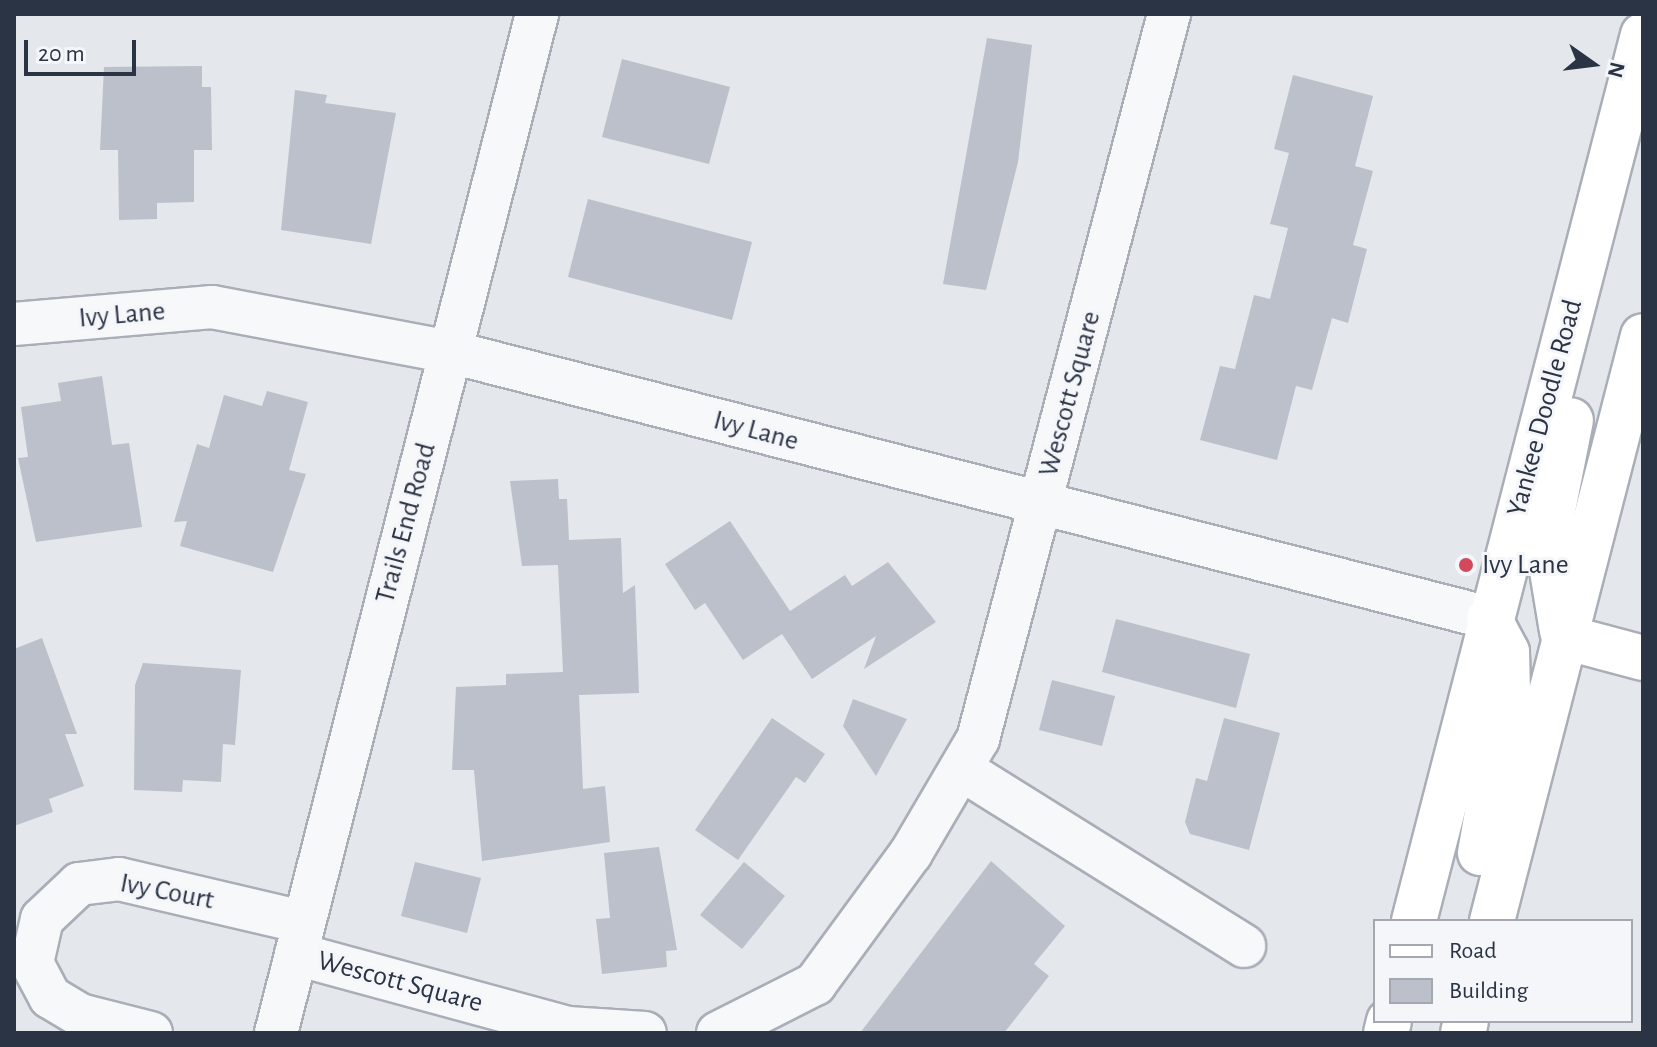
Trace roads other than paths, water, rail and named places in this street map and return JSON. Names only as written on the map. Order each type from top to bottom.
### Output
[{"type":"main road","name":"Yankee Doodle Road","points":[[1414,919],[1489,618],[1643,35]]},
{"type":"main road","points":[[1564,637],[1547,540],[1643,134]]},
{"type":"main road","points":[[1493,919],[1643,336]]},
{"type":"main road","points":[[1465,919],[1508,692],[1507,652],[1489,618]]},
{"type":"main road","points":[[1564,637],[1643,658]]},
{"type":"street","name":"Trails End Road","points":[[276,1033],[537,14]]},
{"type":"street","name":"Wescott Square","points":[[718,1033],[815,984],[911,853],[978,739],[1169,14]]},
{"type":"street","name":"Ivy Lane","points":[[14,324],[212,307],[451,352],[1041,506],[1489,618]]},
{"type":"street","points":[[961,769],[1244,946]]},
{"type":"street","name":"Ivy Court","points":[[151,1033],[80,1015],[50,997],[32,963],[42,919],[79,884],[119,879],[300,938]]},
{"type":"street","name":"Wescott Square","points":[[300,938],[568,1028],[645,1033]]},
{"type":"place","name":"Ivy Lane","points":[[1466,565]]}]
